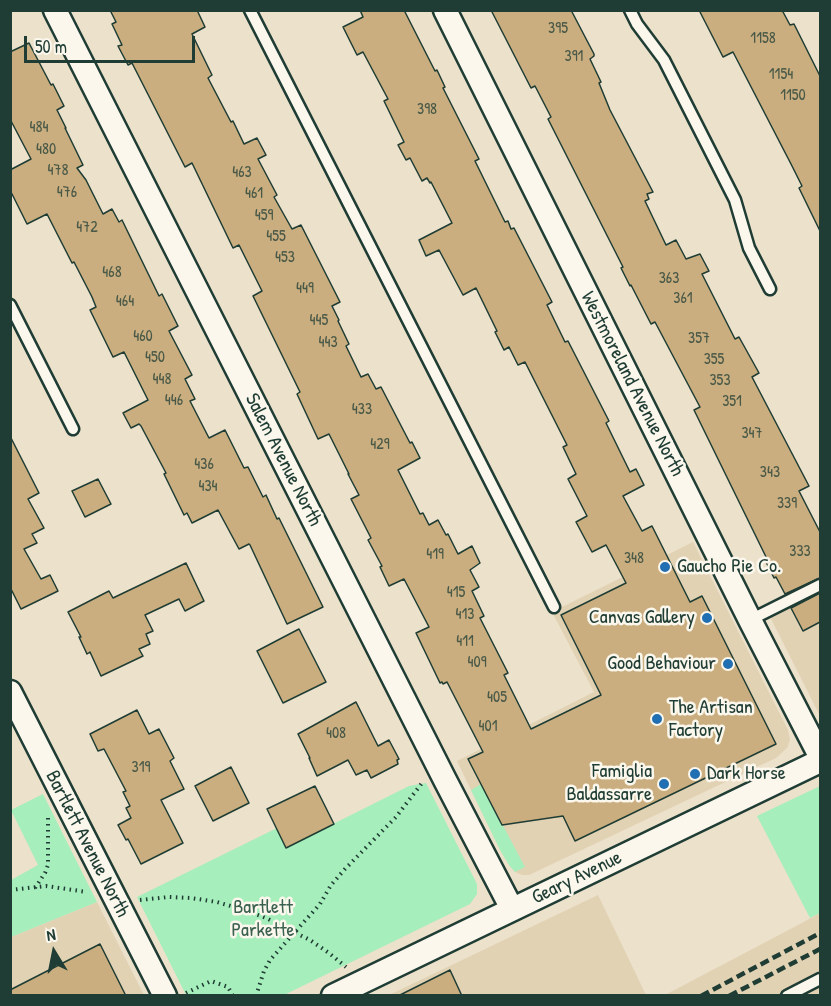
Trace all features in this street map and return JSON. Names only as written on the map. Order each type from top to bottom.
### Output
[{"type":"street","name":"Salem Avenue North","points":[[55,10],[512,909]]},
{"type":"street","name":"Westmoreland Avenue North","points":[[445,10],[820,756]]},
{"type":"street","name":"Bartlett Avenue North","points":[[10,692],[124,898],[165,996]]},
{"type":"street","name":"Geary Avenue","points":[[333,996],[820,761]]},
{"type":"lane","points":[[250,10],[554,607]]},
{"type":"lane","points":[[630,10],[637,24],[664,60],[720,170],[735,200],[749,248],[770,289]]},
{"type":"lane","points":[[10,305],[73,429]]},
{"type":"lane","points":[[750,620],[820,585]]},
{"type":"lane","points":[[787,996],[820,979]]},
{"type":"path","points":[[256,996],[270,960],[320,904],[331,885],[396,817],[427,777]]},
{"type":"path","points":[[35,888],[48,865],[48,808]]},
{"type":"path","points":[[10,890],[46,886],[90,893]]},
{"type":"path","points":[[124,898],[140,900],[169,897],[217,902],[266,918],[310,940],[347,967]]},
{"type":"path","points":[[182,995],[211,981],[228,987],[233,996]]},
{"type":"shaded area","name":"The Artisan Factory","points":[[693,542],[788,730],[790,740],[787,748],[776,758],[529,875],[515,872],[500,850],[457,761],[594,692],[552,612]]},
{"type":"shaded area","points":[[820,581],[820,716],[766,609]]},
{"type":"shaded area","points":[[598,895],[646,995],[387,996]]},
{"type":"shaded area","points":[[97,902],[144,995],[11,996],[11,937]]},
{"type":"shaded area","points":[[820,913],[820,995],[663,996],[800,924]]},
{"type":"green space","name":"Bartlett Parkette","points":[[426,783],[477,884],[477,894],[470,904],[282,996],[186,995],[137,897],[277,828],[287,847],[409,786]]},
{"type":"green space","points":[[481,784],[525,867],[515,872],[500,850],[471,790]]},
{"type":"green space","points":[[820,786],[820,913],[810,918],[757,816]]},
{"type":"green space","points":[[43,794],[97,902],[11,937],[11,880],[38,865],[11,810]]},
{"type":"building","points":[[110,10],[197,10],[205,27],[192,34],[212,75],[208,78],[244,144],[257,138],[266,155],[258,159],[277,195],[274,197],[292,229],[301,225],[340,302],[332,306],[349,344],[346,346],[361,377],[368,374],[376,389],[381,387],[420,458],[398,470],[420,514],[423,513],[429,525],[438,520],[458,554],[472,546],[480,563],[470,570],[479,587],[472,591],[484,616],[480,618],[508,673],[504,675],[531,729],[601,695],[561,615],[626,583],[606,545],[592,552],[576,522],[587,516],[568,479],[576,474],[563,447],[567,445],[525,362],[518,365],[509,347],[504,350],[476,288],[463,295],[439,250],[426,256],[419,240],[452,223],[431,182],[427,178],[422,181],[410,158],[406,160],[398,145],[404,142],[384,101],[388,99],[363,52],[357,55],[343,27],[363,17],[360,10],[404,10],[435,71],[437,70],[445,87],[443,88],[479,159],[475,161],[505,222],[508,221],[511,229],[514,228],[552,302],[547,305],[609,421],[606,423],[630,472],[636,469],[644,485],[623,496],[642,531],[652,526],[690,602],[702,596],[776,744],[575,841],[563,816],[502,825],[468,759],[483,752],[447,682],[440,683],[416,633],[429,627],[404,579],[389,586],[380,567],[382,566],[368,540],[371,538],[351,499],[359,495],[329,434],[318,439],[297,394],[300,392],[253,296],[262,291],[239,245],[233,248],[192,163],[185,167],[132,63],[128,65],[118,46],[122,45],[112,24],[116,22]]},
{"type":"building","points":[[491,10],[571,10],[594,54],[590,59],[601,82],[599,83],[610,110],[653,192],[647,194],[649,199],[645,201],[666,245],[676,240],[686,259],[700,254],[709,271],[702,274],[735,339],[739,337],[759,373],[752,377],[809,486],[799,491],[820,532],[820,578],[785,594],[776,577],[774,578],[766,562],[768,561],[694,410],[700,407],[655,322],[651,324],[630,286],[621,268],[623,267],[548,119],[551,117],[535,86],[531,88]]},
{"type":"building","points":[[699,10],[782,10],[790,25],[794,24],[820,76],[820,231],[799,188],[802,186],[733,52],[723,57]]},
{"type":"building","points":[[29,43],[64,106],[57,110],[83,165],[77,168],[86,180],[103,214],[112,209],[119,222],[122,220],[159,296],[162,294],[178,326],[169,331],[192,375],[185,379],[195,399],[190,401],[209,438],[225,430],[244,468],[248,467],[263,497],[266,495],[277,519],[279,518],[323,607],[287,624],[250,545],[239,549],[218,510],[192,523],[187,513],[184,515],[164,474],[166,473],[141,426],[139,424],[131,428],[123,413],[148,400],[124,352],[113,357],[90,310],[96,307],[92,297],[47,214],[27,224],[10,190],[10,170],[31,159],[10,119],[10,52]]},
{"type":"building","points":[[10,436],[39,493],[28,499],[44,528],[32,534],[37,543],[24,549],[41,579],[50,575],[58,591],[21,609],[10,587]]},
{"type":"building","points":[[98,479],[111,504],[85,517],[72,491]]},
{"type":"building","points":[[186,563],[204,601],[185,611],[179,599],[145,615],[153,631],[146,634],[150,644],[139,649],[143,656],[101,676],[90,652],[87,654],[68,612],[109,591],[113,598]]},
{"type":"building","points":[[820,593],[820,622],[803,631],[791,608]]},
{"type":"building","points":[[299,629],[326,682],[283,703],[257,651]]},
{"type":"building","points":[[356,702],[378,746],[389,740],[399,759],[398,764],[371,778],[367,770],[356,775],[348,760],[317,776],[298,734]]},
{"type":"building","points":[[137,710],[149,734],[159,729],[174,758],[170,761],[184,789],[161,800],[183,843],[141,864],[118,825],[131,818],[126,808],[130,806],[123,792],[126,791],[104,749],[98,751],[90,734]]},
{"type":"building","points":[[231,767],[249,803],[213,821],[195,786]]},
{"type":"building","points":[[315,786],[334,824],[286,848],[267,809]]},
{"type":"building","points":[[100,944],[126,996],[10,996],[10,990]]},
{"type":"building","points":[[450,970],[462,996],[398,996]]},
{"type":"railway","points":[[701,996],[820,933]]},
{"type":"railway","points":[[729,996],[820,949]]},
{"type":"place","name":"Gaucho Pie Co.","points":[[665,567]]},
{"type":"place","name":"Canvas Gallery","points":[[707,618]]},
{"type":"place","name":"Good Behaviour","points":[[728,664]]},
{"type":"place","name":"The Artisan Factory","points":[[657,719]]},
{"type":"place","name":"Dark Horse","points":[[695,774]]},
{"type":"place","name":"Famiglia Baldassarre","points":[[664,784]]}]
